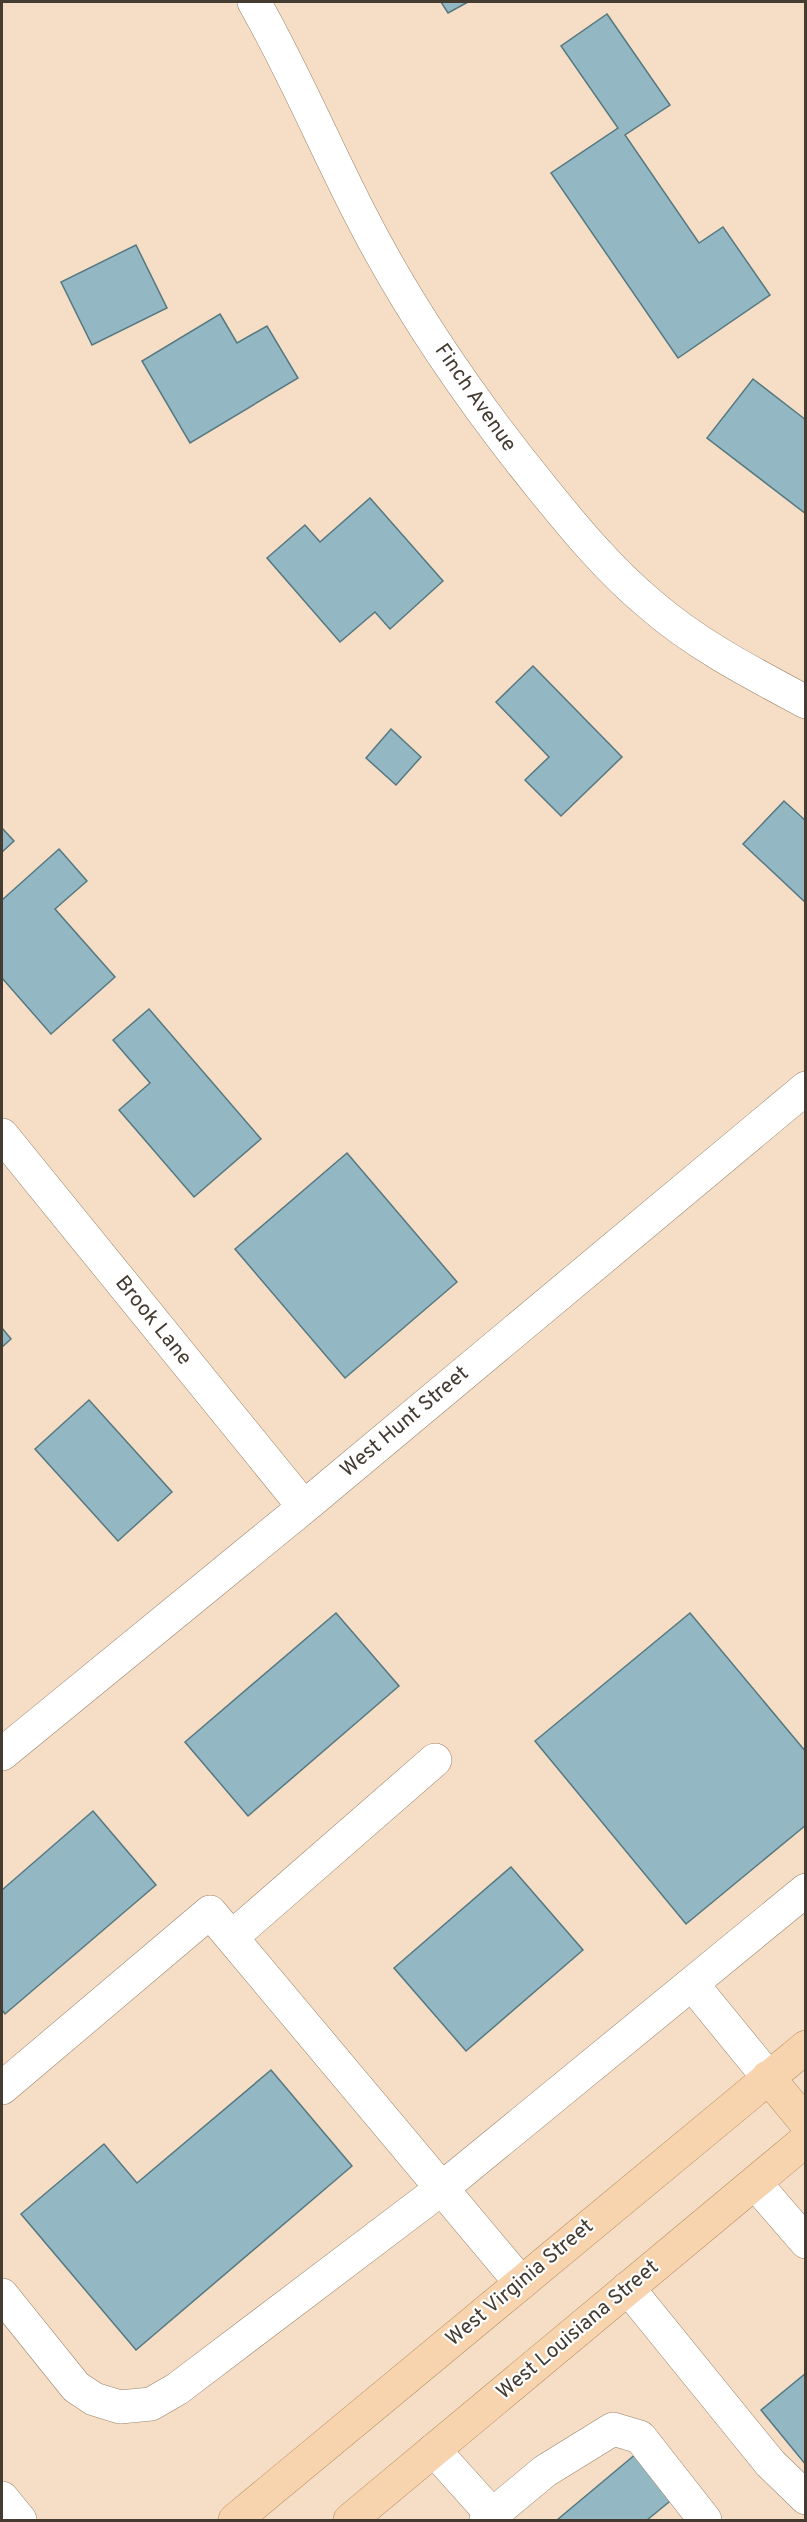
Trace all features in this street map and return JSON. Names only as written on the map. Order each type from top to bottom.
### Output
[{"type":"main road","name":"West Virginia Street","points":[[235,2520],[806,2047]]},
{"type":"main road","points":[[768,2077],[806,2123]]},
{"type":"main road","name":"West Louisiana Street","points":[[350,2520],[806,2140]]},
{"type":"street","name":"Finch Avenue","points":[[254,2],[361,216],[404,293],[455,374],[507,446],[580,535],[651,605],[727,660],[806,702]]},
{"type":"street","name":"West Hunt Street","points":[[2,1754],[304,1507],[806,1088]]},
{"type":"street","name":"Brook Lane","points":[[2,1135],[304,1507]]},
{"type":"street","points":[[232,1937],[435,1760]]},
{"type":"street","points":[[2,2295],[76,2387],[94,2399],[120,2407],[151,2404],[177,2389],[441,2189],[806,1890]]},
{"type":"street","points":[[2,2088],[210,1912],[521,2283]]},
{"type":"street","points":[[692,1984],[768,2077]]},
{"type":"street","points":[[755,2183],[806,2241]]},
{"type":"street","points":[[628,2288],[770,2463],[806,2498]]},
{"type":"street","points":[[434,2450],[492,2519],[544,2471],[613,2429],[640,2437],[705,2520]]},
{"type":"street","points":[[2,2498],[20,2520]]},
{"type":"building","points":[[441,2],[468,2],[448,13]]},
{"type":"building","points":[[607,14],[670,105],[625,135],[699,243],[723,227],[770,295],[678,358],[551,173],[618,128],[561,46]]},
{"type":"building","points":[[136,245],[167,308],[92,345],[61,282]]},
{"type":"building","points":[[220,314],[237,343],[267,326],[298,378],[190,443],[142,361]]},
{"type":"building","points":[[753,379],[806,420],[806,514],[707,438]]},
{"type":"building","points":[[370,498],[443,581],[390,629],[375,612],[340,642],[267,558],[305,525],[320,542]]},
{"type":"building","points":[[533,666],[622,757],[561,816],[525,780],[549,757],[496,702]]},
{"type":"building","points":[[391,729],[421,757],[396,785],[366,758]]},
{"type":"building","points":[[784,801],[806,821],[806,903],[743,844]]},
{"type":"building","points":[[2,828],[14,841],[2,852]]},
{"type":"building","points":[[59,849],[87,881],[55,909],[115,977],[51,1034],[2,978],[2,900]]},
{"type":"building","points":[[149,1009],[261,1139],[194,1197],[119,1110],[150,1083],[113,1040]]},
{"type":"building","points":[[347,1153],[457,1282],[345,1378],[235,1249]]},
{"type":"building","points":[[2,1328],[11,1339],[2,1347]]},
{"type":"building","points":[[89,1400],[172,1492],[118,1541],[35,1449]]},
{"type":"building","points":[[336,1613],[399,1686],[248,1816],[185,1742]]},
{"type":"building","points":[[690,1613],[806,1752],[806,1825],[686,1924],[535,1741]]},
{"type":"building","points":[[93,1811],[156,1885],[5,2014],[2,2010],[2,1890]]},
{"type":"building","points":[[511,1867],[583,1950],[466,2051],[394,1968]]},
{"type":"building","points":[[271,2070],[352,2166],[136,2350],[21,2214],[104,2144],[137,2183]]},
{"type":"building","points":[[806,2373],[806,2465],[761,2410]]},
{"type":"building","points":[[637,2453],[674,2498],[647,2520],[557,2520]]}]
